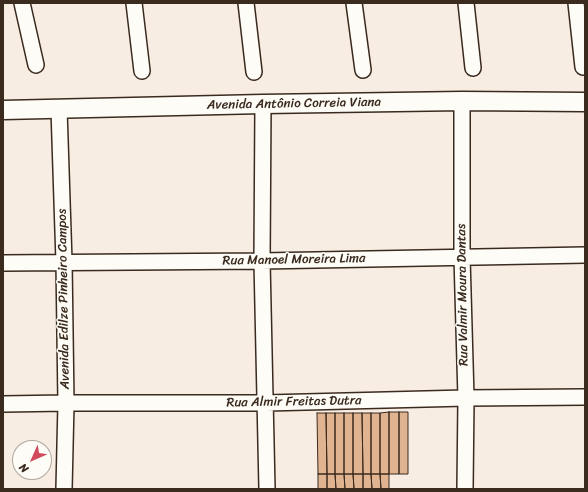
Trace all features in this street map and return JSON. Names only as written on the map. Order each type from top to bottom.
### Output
[{"type":"street","points":[[22,3],[36,65]]},
{"type":"street","points":[[134,3],[142,72]]},
{"type":"street","points":[[246,3],[254,72]]},
{"type":"street","points":[[354,3],[363,70]]},
{"type":"street","points":[[466,3],[473,68]]},
{"type":"street","points":[[576,3],[584,67]]},
{"type":"street","name":"Avenida Antônio Correia Viana","points":[[3,110],[462,101],[585,102]]},
{"type":"street","name":"Rua Valmir Moura Dantas","points":[[462,101],[462,257],[466,398],[465,489]]},
{"type":"street","points":[[263,104],[262,261],[267,489]]},
{"type":"street","name":"Avenida Edilze Pinheiro Campos","points":[[59,108],[64,262],[66,403],[64,489]]},
{"type":"street","name":"Rua Manoel Moreira Lima","points":[[3,262],[262,261],[585,255]]},
{"type":"street","name":"Rua Almir Freitas Dutra","points":[[3,404],[266,403],[466,398],[585,397]]},
{"type":"building","points":[[389,412],[399,412],[399,474],[389,474]]},
{"type":"building","points":[[389,412],[389,474],[380,474],[380,413]]},
{"type":"building","points":[[399,412],[408,412],[408,474],[399,474]]},
{"type":"building","points":[[317,413],[326,413],[327,474],[318,474]]},
{"type":"building","points":[[326,413],[335,413],[335,474],[327,474]]},
{"type":"building","points":[[335,413],[344,413],[344,474],[335,474]]},
{"type":"building","points":[[344,413],[353,413],[353,474],[344,474]]},
{"type":"building","points":[[353,413],[362,413],[363,474],[353,474]]},
{"type":"building","points":[[362,413],[371,413],[371,474],[363,474]]},
{"type":"building","points":[[371,413],[380,413],[380,474],[371,474]]},
{"type":"building","points":[[318,474],[327,474],[327,489],[318,489]]},
{"type":"building","points":[[327,474],[335,474],[336,489],[327,489]]},
{"type":"building","points":[[335,474],[344,474],[345,489],[336,489]]},
{"type":"building","points":[[344,474],[353,474],[354,489],[345,489]]},
{"type":"building","points":[[353,474],[363,474],[363,489],[354,489]]},
{"type":"building","points":[[363,474],[371,474],[372,489],[363,489]]},
{"type":"building","points":[[371,474],[380,474],[381,489],[372,489]]},
{"type":"building","points":[[380,474],[389,474],[389,489],[381,489]]}]
